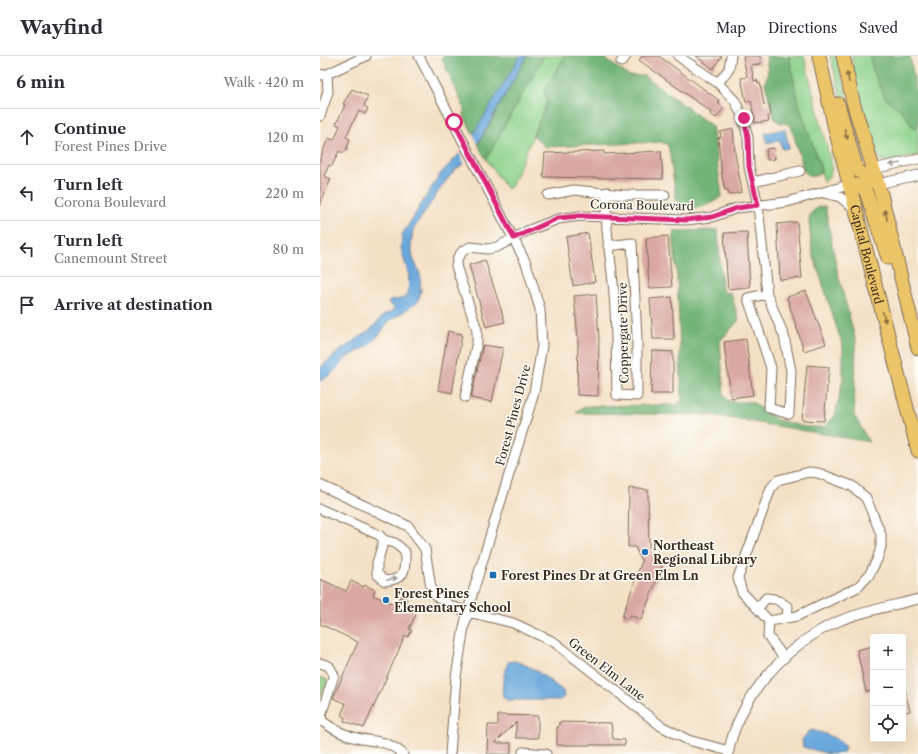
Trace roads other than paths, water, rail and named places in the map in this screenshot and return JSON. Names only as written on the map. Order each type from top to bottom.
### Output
[{"type":"highway","name":"Capital Boulevard","points":[[819,56],[849,185],[918,451]]},
{"type":"highway","points":[[825,56],[857,170],[878,184]]},
{"type":"highway","points":[[843,56],[853,102],[878,184],[917,342]]},
{"type":"highway","points":[[849,185],[856,185],[865,189],[870,200],[903,316],[917,342]]},
{"type":"street","points":[[320,116],[328,92],[324,75],[366,56]]},
{"type":"street","name":"Forest Pines Drive","points":[[419,56],[526,263],[540,309],[542,346],[534,393],[468,612],[457,670],[450,754]]},
{"type":"street","points":[[678,56],[718,82],[735,101],[744,118],[753,182],[758,205],[767,294],[784,336],[791,371],[788,414],[769,408],[771,368],[748,298],[767,294]]},
{"type":"street","points":[[718,82],[729,69],[731,56]]},
{"type":"street","points":[[873,169],[918,159]]},
{"type":"street","points":[[753,182],[800,172]]},
{"type":"street","points":[[878,184],[918,175]]},
{"type":"street","name":"Corona Boulevard","points":[[465,398],[477,342],[477,330],[456,266],[458,257],[463,251],[470,247],[488,249],[497,247],[558,218],[580,216],[686,220],[712,217],[737,208],[787,202],[849,185]]},
{"type":"street","points":[[548,195],[574,190],[607,192],[624,195],[665,195]]},
{"type":"street","name":"Coppergate Drive","points":[[607,192],[605,218],[608,246],[613,283],[616,395],[637,396],[637,337],[632,243],[608,246]]},
{"type":"street","name":"Corona Boulevard","points":[[819,193],[837,195],[856,210]]},
{"type":"street","points":[[769,621],[797,616],[858,587],[868,575],[877,560],[881,547],[882,534],[866,498],[852,486],[818,473],[809,472],[778,480],[771,488],[738,578],[742,592],[769,621],[768,636],[784,658]]},
{"type":"street","name":"Green Elm Lane","points":[[320,485],[408,526],[425,549],[431,588],[438,598],[451,606],[468,612],[513,623],[554,642],[661,726],[688,740],[729,752]]},
{"type":"street","points":[[320,509],[379,536],[384,540],[395,543],[405,552],[405,568],[402,575],[395,580],[385,581],[377,574],[377,563],[384,540]]},
{"type":"street","points":[[758,608],[766,598],[777,600],[788,607],[787,617]]},
{"type":"street","points":[[729,752],[736,725],[752,696],[772,670],[784,658],[812,636],[840,621],[918,598]]},
{"type":"street","points":[[320,663],[329,666],[334,675],[321,715],[321,721],[348,736],[367,741],[383,741],[394,746],[403,754]]},
{"type":"street","points":[[523,754],[523,752],[546,754]]},
{"type":"water","points":[[520,56],[527,56],[469,159],[454,171],[442,186],[413,230],[411,243],[413,258],[420,274],[421,291],[418,302],[388,322],[381,333],[368,346],[348,357],[330,375],[320,381],[320,368],[337,353],[371,329],[384,315],[393,311],[394,307],[388,303],[391,300],[402,299],[408,294],[409,276],[401,249],[402,235],[440,174],[465,148]]},
{"type":"water","points":[[785,129],[789,148],[782,149],[780,140],[767,143],[765,133]]},
{"type":"water","points":[[514,661],[534,669],[563,691],[564,697],[560,700],[506,700],[502,693],[504,675],[508,662]]},
{"type":"water","points":[[812,730],[830,736],[838,741],[845,747],[843,753],[829,754],[803,747],[802,740],[808,732]]},
{"type":"place","name":"Northeast Regional Library","points":[[645,552]]},
{"type":"place","name":"Forest Pines Dr at Green Elm Ln","points":[[493,575]]},
{"type":"place","name":"Forest Pines Elementary School","points":[[386,600]]}]
